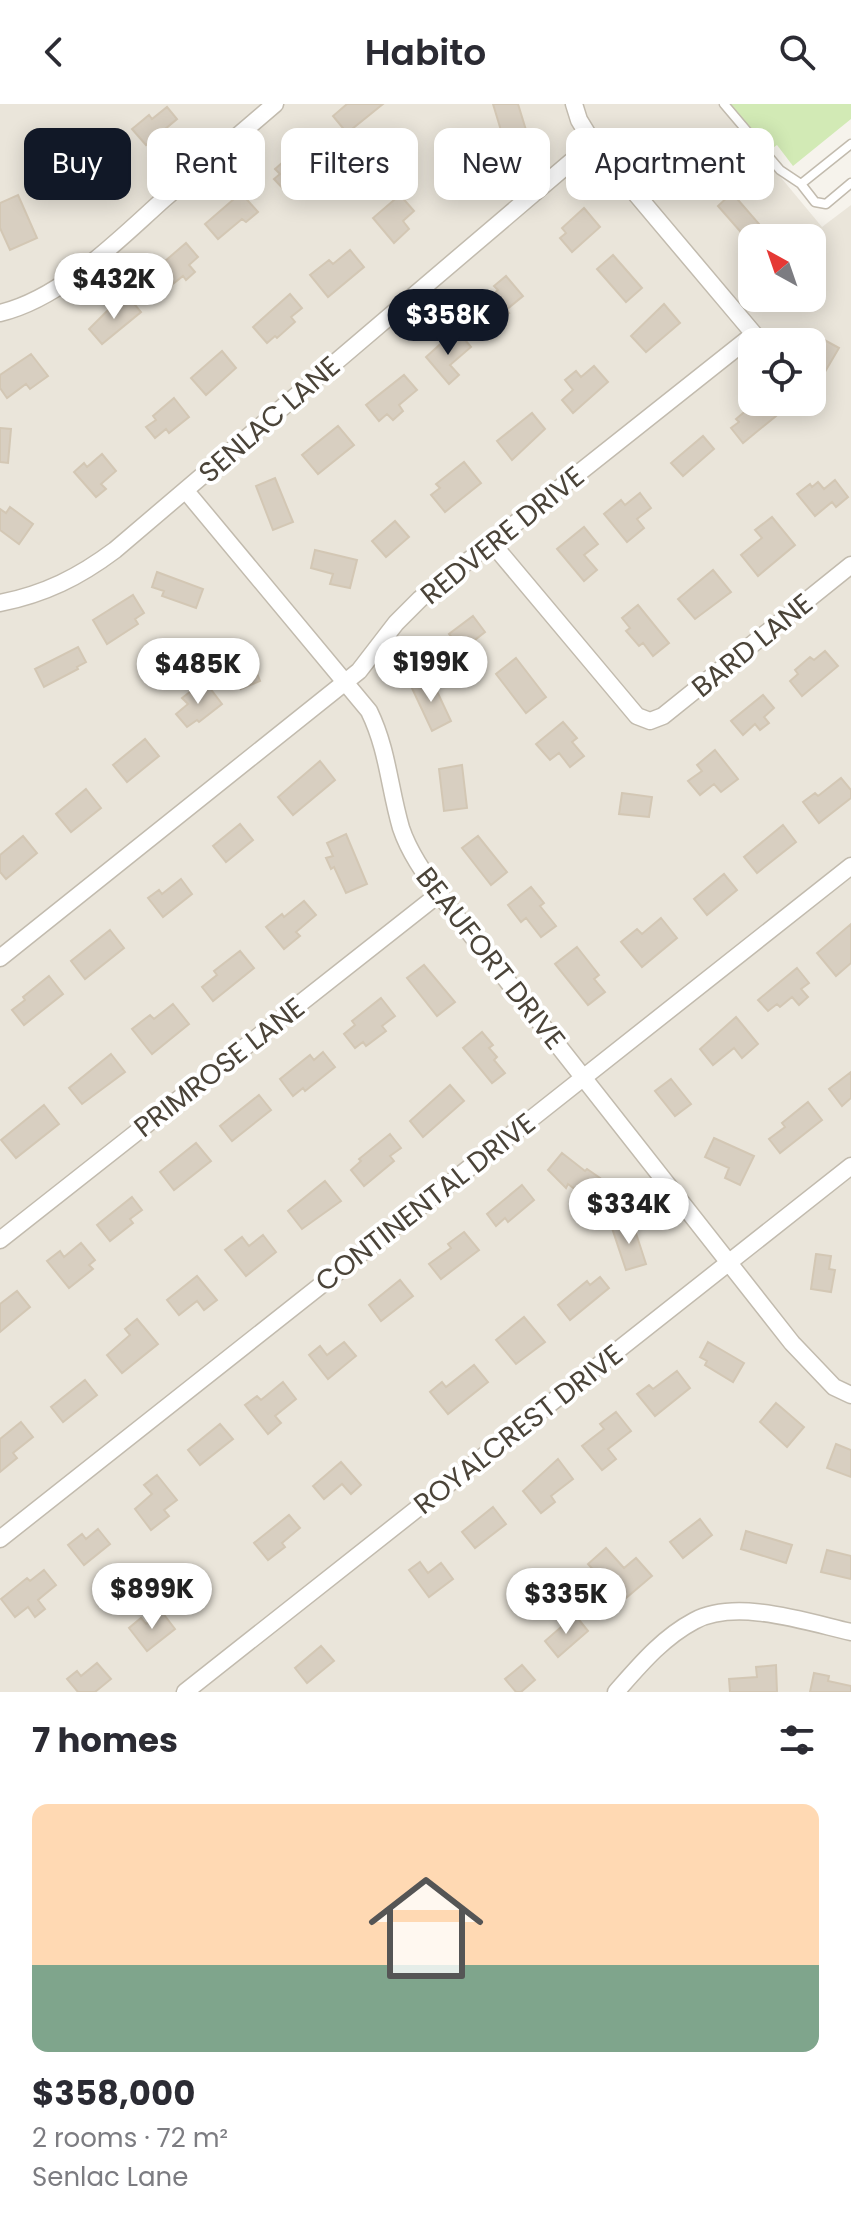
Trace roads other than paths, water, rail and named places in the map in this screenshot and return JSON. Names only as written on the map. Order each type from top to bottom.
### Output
[{"type":"street","points":[[0,313],[21,308],[49,294],[275,104]]},
{"type":"street","points":[[574,104],[584,128]]},
{"type":"street","name":"SENLAC LANE","points":[[0,603],[33,596],[64,584],[91,568],[186,491],[566,166]]},
{"type":"street","name":"REDVERE DRIVE","points":[[0,958],[359,671],[396,623],[420,599],[754,334],[641,200]]},
{"type":"street","name":"BEAUFORT DRIVE","points":[[186,491],[369,711],[381,737],[402,830],[414,857],[439,894],[812,1366],[834,1387],[851,1395]]},
{"type":"street","name":"BARD LANE","points":[[491,542],[637,716],[650,721],[663,716],[851,565]]},
{"type":"street","name":"CONTINENTAL DRIVE","points":[[0,1539],[851,866]]},
{"type":"street","name":"PRIMROSE LANE","points":[[0,1240],[439,894]]},
{"type":"street","name":"ROYALCREST DRIVE","points":[[185,1692],[851,1166]]},
{"type":"street","points":[[616,1692],[663,1643],[696,1620],[725,1614],[773,1613],[851,1632]]},
{"type":"lane","points":[[724,104],[780,170],[801,184],[815,202],[826,204],[851,183]]},
{"type":"lane","points":[[801,184],[851,144]]}]
